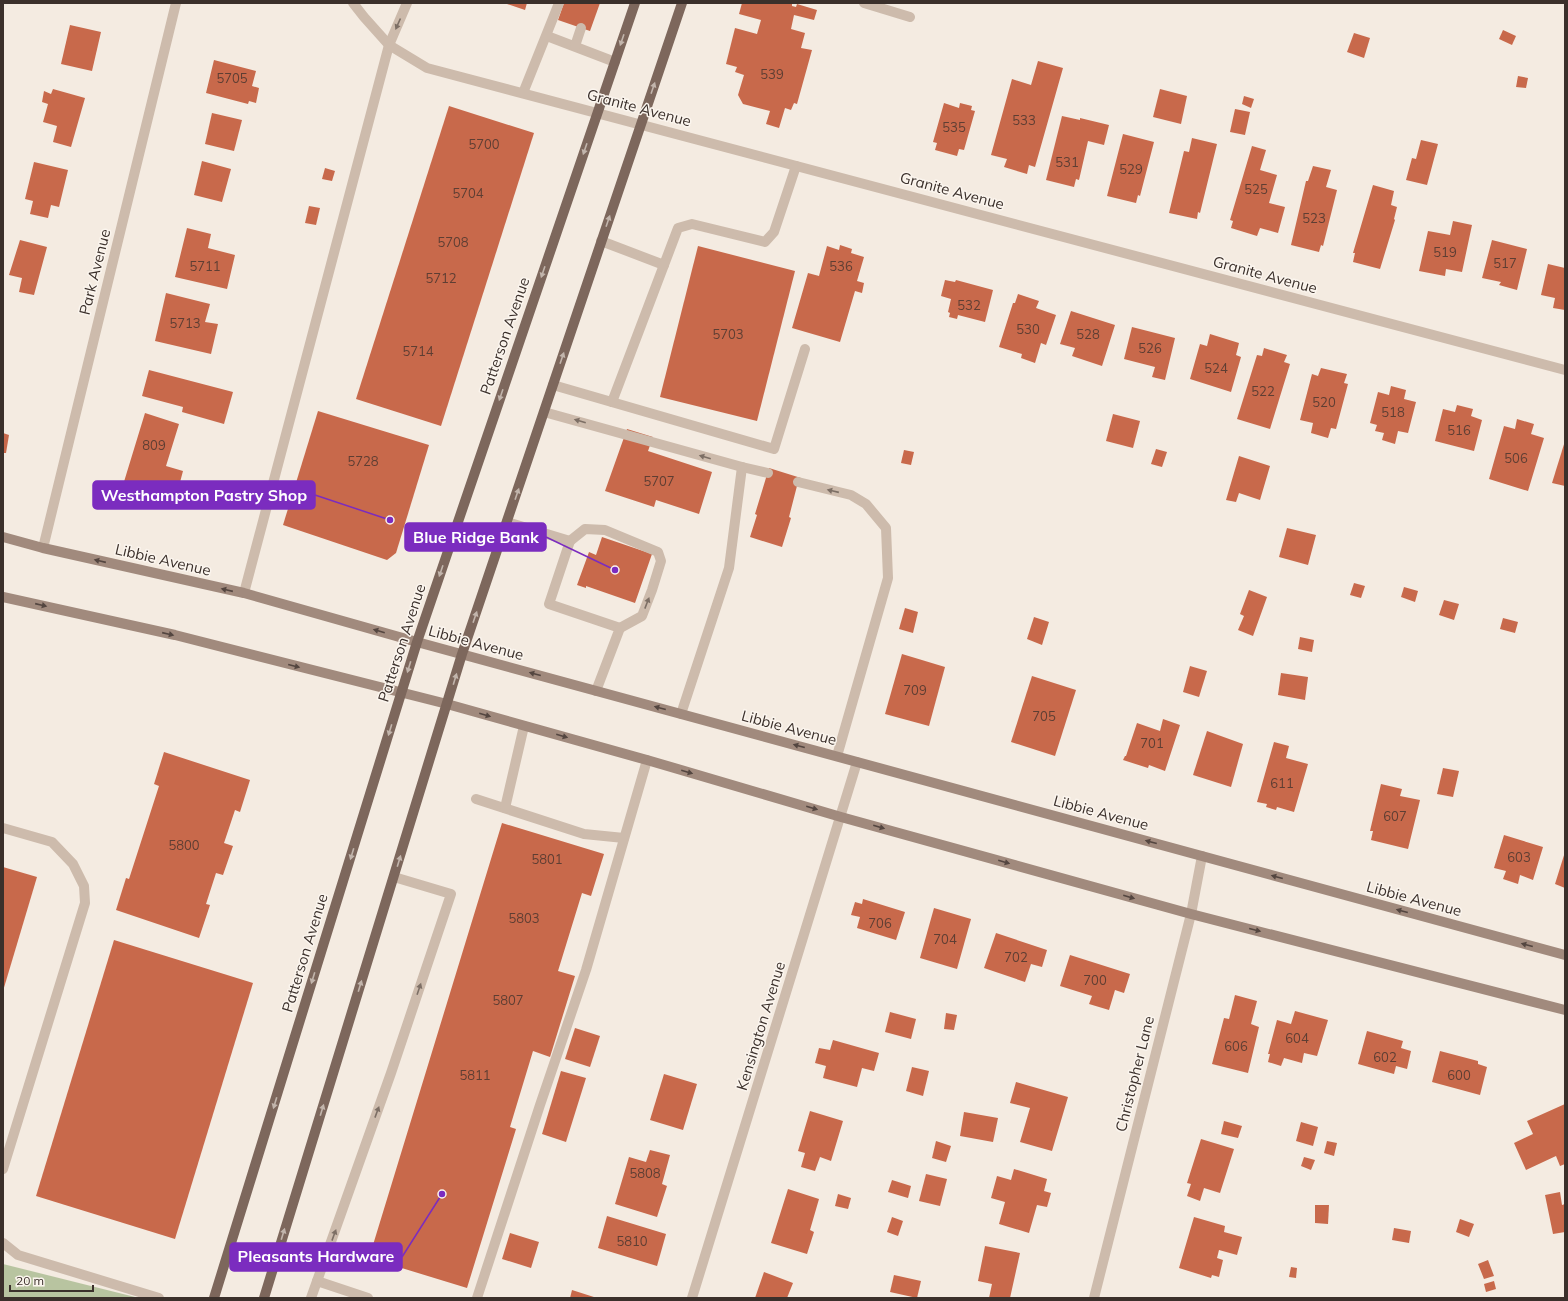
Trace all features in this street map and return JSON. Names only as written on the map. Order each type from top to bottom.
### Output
[{"type":"main road","name":"Patterson Avenue","points":[[214,1298],[417,642],[635,3]]},
{"type":"main road","points":[[264,1298],[462,654],[682,3]]},
{"type":"main road","name":"Libbie Avenue","points":[[3,537],[43,548],[244,593],[417,642],[1565,955]]},
{"type":"main road","points":[[3,597],[175,635],[447,704],[647,760],[841,817],[1191,914],[1565,1010]]},
{"type":"street","name":"Park Avenue","points":[[43,548],[176,3]]},
{"type":"street","name":"Granite Avenue","points":[[353,3],[364,18],[389,45],[428,68],[1565,370]]},
{"type":"street","points":[[244,593],[389,45],[407,3]]},
{"type":"street","points":[[523,92],[547,36],[559,3]]},
{"type":"street","points":[[864,3],[910,17]]},
{"type":"street","points":[[575,46],[581,28]]},
{"type":"street","points":[[547,36],[615,62]]},
{"type":"street","points":[[612,402],[678,228],[692,224],[765,242],[774,232],[796,166]]},
{"type":"street","points":[[601,241],[664,265]]},
{"type":"street","points":[[553,385],[774,449],[805,350]]},
{"type":"street","points":[[544,412],[768,473]]},
{"type":"street","points":[[681,714],[729,568],[742,467]]},
{"type":"street","points":[[798,482],[851,495],[866,504],[886,528],[888,578],[837,756]]},
{"type":"street","points":[[507,522],[570,541]]},
{"type":"street","points":[[596,691],[620,628],[642,616],[652,590],[660,561],[658,552],[605,530],[585,529],[570,541],[549,604],[620,628]]},
{"type":"street","points":[[506,808],[524,726]]},
{"type":"street","points":[[476,1298],[546,1084],[586,970],[647,760]]},
{"type":"street","name":"Kensington Avenue","points":[[692,1298],[857,762]]},
{"type":"street","points":[[476,798],[584,834],[624,838]]},
{"type":"street","points":[[3,828],[52,842],[73,864],[84,886],[84,903],[3,1169]]},
{"type":"street","name":"Christopher Lane","points":[[1094,1298],[1191,914],[1202,856]]},
{"type":"street","points":[[311,1298],[391,1073],[451,894],[394,877]]},
{"type":"street","points":[[3,1243],[18,1255],[159,1298]]},
{"type":"street","points":[[317,1281],[368,1298]]},
{"type":"green space","points":[[3,1264],[139,1298],[3,1298]]},
{"type":"building","points":[[504,3],[527,3],[525,10]]},
{"type":"building","points":[[564,3],[600,3],[590,31],[558,20]]},
{"type":"building","points":[[742,3],[789,3],[796,7],[797,4],[817,10],[814,20],[794,15],[791,29],[805,33],[801,48],[812,50],[797,104],[794,103],[791,110],[785,108],[779,128],[766,124],[770,111],[743,104],[738,95],[744,75],[735,72],[737,67],[726,64],[735,28],[757,34],[761,20],[739,14]]},
{"type":"building","points":[[70,25],[101,32],[92,71],[61,64]]},
{"type":"building","points":[[1503,30],[1516,36],[1512,45],[1499,39]]},
{"type":"building","points":[[1354,33],[1370,38],[1364,58],[1347,52]]},
{"type":"building","points":[[214,60],[256,71],[252,86],[259,88],[256,103],[249,101],[248,104],[206,93]]},
{"type":"building","points":[[1038,61],[1063,68],[1035,167],[1029,165],[1027,174],[1004,167],[1007,159],[991,155],[1012,79],[1031,85]]},
{"type":"building","points":[[1518,76],[1528,78],[1526,88],[1516,87]]},
{"type":"building","points":[[53,89],[85,98],[71,147],[53,142],[57,126],[43,122],[48,104],[42,102],[44,91],[51,94]]},
{"type":"building","points":[[1160,89],[1187,96],[1181,124],[1153,117]]},
{"type":"building","points":[[1244,96],[1254,99],[1251,108],[1242,104]]},
{"type":"building","points":[[944,103],[959,108],[960,103],[972,106],[971,110],[975,111],[964,150],[959,149],[957,156],[935,150],[937,143],[933,142]]},
{"type":"building","points":[[449,106],[534,133],[441,426],[356,399]]},
{"type":"building","points":[[1235,109],[1250,112],[1245,135],[1230,132]]},
{"type":"building","points":[[212,113],[242,120],[234,151],[205,144]]},
{"type":"building","points":[[1062,116],[1080,120],[1080,118],[1109,125],[1104,145],[1088,141],[1079,180],[1076,179],[1074,187],[1046,180]]},
{"type":"building","points":[[1123,134],[1154,142],[1140,196],[1138,195],[1136,203],[1107,196]]},
{"type":"building","points":[[1192,138],[1217,144],[1200,213],[1198,212],[1197,219],[1169,213],[1184,151],[1189,152]]},
{"type":"building","points":[[1421,140],[1438,144],[1427,185],[1406,180],[1412,158],[1416,159]]},
{"type":"building","points":[[1252,146],[1266,150],[1260,170],[1277,175],[1269,203],[1285,207],[1278,233],[1260,228],[1257,236],[1231,228],[1233,221],[1230,220]]},
{"type":"building","points":[[202,161],[231,169],[222,202],[194,195]]},
{"type":"building","points":[[34,162],[68,170],[59,207],[51,205],[48,218],[30,214],[33,201],[25,199]]},
{"type":"building","points":[[1313,166],[1331,170],[1326,187],[1337,190],[1323,246],[1321,245],[1319,252],[1291,245],[1306,181],[1308,181]]},
{"type":"building","points":[[325,168],[335,171],[332,181],[322,179]]},
{"type":"building","points":[[1373,185],[1394,191],[1391,205],[1397,207],[1395,220],[1380,269],[1353,262],[1355,253],[1353,253]]},
{"type":"building","points":[[309,206],[320,208],[316,225],[305,223]]},
{"type":"building","points":[[1453,221],[1472,225],[1462,272],[1446,269],[1445,276],[1419,271],[1428,231],[1450,235]]},
{"type":"building","points":[[187,228],[211,234],[208,248],[235,255],[227,289],[175,277]]},
{"type":"building","points":[[20,240],[47,247],[34,295],[19,292],[22,278],[9,275]]},
{"type":"building","points":[[1492,240],[1527,249],[1517,290],[1499,285],[1501,282],[1482,278]]},
{"type":"building","points":[[840,245],[852,249],[851,253],[864,257],[857,281],[864,283],[862,293],[855,291],[840,342],[792,328],[808,273],[819,276],[827,246],[839,250]]},
{"type":"building","points":[[698,246],[795,271],[757,421],[660,397]]},
{"type":"building","points":[[1548,264],[1565,268],[1565,310],[1553,308],[1555,298],[1541,295]]},
{"type":"building","points":[[945,280],[955,282],[956,280],[993,290],[985,322],[958,315],[957,319],[949,317],[950,313],[948,312],[951,299],[941,296]]},
{"type":"building","points":[[166,293],[210,304],[205,322],[218,324],[211,354],[155,341]]},
{"type":"building","points":[[1018,294],[1039,301],[1036,308],[1056,315],[1046,345],[1041,343],[1035,363],[1021,358],[1022,354],[999,347],[1013,303],[1015,303]]},
{"type":"building","points":[[1071,311],[1115,325],[1102,366],[1072,356],[1075,348],[1060,344]]},
{"type":"building","points":[[1132,327],[1175,338],[1165,380],[1152,377],[1155,367],[1124,359]]},
{"type":"building","points":[[1210,334],[1239,343],[1236,355],[1241,357],[1231,392],[1190,379],[1200,344],[1207,346]]},
{"type":"building","points":[[1264,348],[1287,355],[1284,362],[1290,364],[1270,429],[1237,419],[1257,355],[1262,356]]},
{"type":"building","points":[[1321,368],[1347,374],[1344,383],[1348,384],[1336,429],[1331,428],[1328,438],[1311,433],[1313,423],[1300,420],[1312,374],[1318,376]]},
{"type":"building","points":[[149,370],[233,392],[224,424],[182,412],[183,407],[142,396]]},
{"type":"building","points":[[1391,386],[1406,390],[1404,399],[1416,402],[1408,433],[1398,431],[1395,444],[1382,440],[1384,433],[1375,431],[1377,425],[1370,423],[1378,392],[1389,395]]},
{"type":"building","points":[[1457,405],[1473,409],[1471,416],[1482,420],[1474,451],[1435,441],[1443,409],[1455,412]]},
{"type":"building","points":[[318,411],[429,445],[396,553],[387,560],[283,525]]},
{"type":"building","points":[[145,413],[179,424],[166,466],[183,471],[179,486],[188,489],[183,503],[123,485]]},
{"type":"building","points":[[1113,414],[1140,421],[1133,448],[1106,441]]},
{"type":"building","points":[[1517,419],[1534,424],[1531,434],[1544,438],[1528,491],[1489,479],[1504,426],[1515,429]]},
{"type":"building","points":[[627,429],[653,437],[648,451],[712,472],[699,514],[656,500],[654,507],[605,491]]},
{"type":"building","points":[[3,433],[9,435],[6,453],[3,453]]},
{"type":"building","points":[[1565,441],[1565,486],[1552,483]]},
{"type":"building","points":[[1156,449],[1167,452],[1162,467],[1151,464]]},
{"type":"building","points":[[904,450],[914,452],[911,465],[901,463]]},
{"type":"building","points":[[1239,456],[1270,466],[1260,500],[1239,493],[1236,502],[1226,500]]},
{"type":"building","points":[[769,468],[801,478],[798,482],[789,517],[791,518],[782,547],[750,537],[757,515],[755,514]]},
{"type":"building","points":[[1287,528],[1316,535],[1308,565],[1279,557]]},
{"type":"building","points":[[602,537],[652,554],[635,603],[586,586],[586,588],[577,585],[589,552],[596,555]]},
{"type":"building","points":[[1354,583],[1365,586],[1361,598],[1350,595]]},
{"type":"building","points":[[1404,587],[1418,591],[1415,602],[1401,597]]},
{"type":"building","points":[[1249,590],[1267,597],[1253,636],[1238,630],[1244,616],[1240,614]]},
{"type":"building","points":[[1444,600],[1459,604],[1454,620],[1439,615]]},
{"type":"building","points":[[905,608],[918,612],[913,633],[899,629]]},
{"type":"building","points":[[1034,617],[1049,622],[1042,645],[1027,639]]},
{"type":"building","points":[[1503,618],[1518,622],[1515,633],[1500,629]]},
{"type":"building","points":[[1300,637],[1314,640],[1312,652],[1298,649]]},
{"type":"building","points":[[902,654],[945,667],[929,726],[885,714]]},
{"type":"building","points":[[1190,666],[1207,671],[1199,697],[1183,692]]},
{"type":"building","points":[[1281,673],[1308,677],[1305,700],[1278,695]]},
{"type":"building","points":[[1032,676],[1076,690],[1055,756],[1011,742]]},
{"type":"building","points":[[1163,719],[1180,725],[1165,771],[1149,765],[1148,768],[1123,760],[1126,756],[1137,723],[1160,731]]},
{"type":"building","points":[[1207,731],[1243,744],[1231,787],[1193,775]]},
{"type":"building","points":[[1274,742],[1289,746],[1286,758],[1308,764],[1294,812],[1277,807],[1276,810],[1266,807],[1267,804],[1257,802]]},
{"type":"building","points":[[164,752],[250,780],[240,812],[235,810],[224,843],[233,846],[223,875],[216,873],[206,904],[210,905],[199,938],[116,910],[126,878],[129,879],[159,786],[154,784]]},
{"type":"building","points":[[1443,768],[1459,771],[1453,797],[1437,794]]},
{"type":"building","points":[[1381,784],[1402,789],[1400,796],[1420,800],[1408,849],[1371,840],[1373,831],[1370,831]]},
{"type":"building","points":[[502,823],[604,854],[591,896],[582,893],[558,971],[575,976],[550,1057],[533,1051],[510,1127],[516,1129],[467,1288],[369,1258]]},
{"type":"building","points":[[1504,835],[1543,847],[1533,880],[1520,875],[1518,884],[1503,879],[1506,871],[1494,868]]},
{"type":"building","points":[[1565,852],[1565,888],[1555,884]]},
{"type":"building","points":[[3,867],[37,877],[3,991]]},
{"type":"building","points":[[863,899],[905,912],[896,940],[857,928],[860,917],[851,915],[855,902],[862,904]]},
{"type":"building","points":[[934,908],[971,919],[957,969],[920,958]]},
{"type":"building","points":[[996,933],[1047,950],[1042,967],[1031,964],[1025,982],[984,968]]},
{"type":"building","points":[[114,940],[253,983],[175,1239],[36,1196]]},
{"type":"building","points":[[1070,955],[1130,974],[1124,993],[1115,990],[1109,1010],[1089,1004],[1092,996],[1060,986]]},
{"type":"building","points":[[1235,995],[1257,1001],[1251,1024],[1259,1027],[1248,1073],[1212,1064],[1224,1018],[1229,1019]]},
{"type":"building","points":[[1295,1011],[1328,1020],[1317,1056],[1304,1053],[1302,1063],[1284,1058],[1281,1066],[1268,1062],[1270,1054],[1268,1054],[1277,1020],[1291,1024]]},
{"type":"building","points":[[890,1012],[916,1019],[911,1039],[885,1032]]},
{"type":"building","points":[[946,1013],[957,1015],[954,1030],[944,1029]]},
{"type":"building","points":[[575,1028],[600,1036],[590,1067],[565,1059]]},
{"type":"building","points":[[1367,1031],[1403,1041],[1401,1048],[1411,1051],[1407,1069],[1396,1066],[1394,1074],[1358,1064]]},
{"type":"building","points":[[833,1040],[879,1053],[874,1071],[862,1068],[857,1087],[823,1078],[826,1066],[815,1063],[819,1048],[830,1050]]},
{"type":"building","points":[[1440,1051],[1478,1061],[1478,1064],[1487,1067],[1480,1095],[1432,1082]]},
{"type":"building","points":[[912,1067],[929,1071],[923,1096],[906,1091]]},
{"type":"building","points":[[561,1071],[586,1078],[566,1142],[542,1134]]},
{"type":"building","points":[[664,1074],[697,1084],[683,1130],[650,1120]]},
{"type":"building","points":[[1016,1082],[1068,1097],[1052,1151],[1020,1142],[1030,1108],[1010,1103]]},
{"type":"building","points":[[1565,1104],[1565,1164],[1560,1166],[1556,1156],[1526,1170],[1514,1143],[1533,1134],[1527,1121]]},
{"type":"building","points":[[810,1111],[843,1121],[831,1161],[820,1157],[815,1171],[801,1167],[805,1153],[798,1151]]},
{"type":"building","points":[[964,1112],[998,1118],[993,1142],[960,1136]]},
{"type":"building","points":[[1224,1121],[1242,1126],[1238,1138],[1221,1134]]},
{"type":"building","points":[[1301,1122],[1318,1127],[1313,1146],[1296,1141]]},
{"type":"building","points":[[1201,1139],[1234,1149],[1220,1193],[1204,1188],[1200,1201],[1187,1196],[1191,1184],[1187,1183]]},
{"type":"building","points":[[936,1141],[951,1146],[946,1162],[932,1158]]},
{"type":"building","points":[[1327,1141],[1337,1143],[1334,1156],[1324,1153]]},
{"type":"building","points":[[650,1150],[670,1155],[662,1184],[667,1186],[657,1217],[615,1204],[629,1157],[646,1162]]},
{"type":"building","points":[[1304,1157],[1315,1160],[1311,1170],[1301,1166]]},
{"type":"building","points":[[1014,1169],[1047,1179],[1044,1191],[1051,1193],[1047,1207],[1037,1205],[1029,1233],[999,1224],[1005,1202],[991,1198],[997,1176],[1011,1180]]},
{"type":"building","points":[[926,1174],[947,1179],[940,1206],[919,1201]]},
{"type":"building","points":[[892,1180],[911,1186],[908,1198],[888,1192]]},
{"type":"building","points":[[788,1189],[819,1199],[810,1230],[814,1232],[807,1254],[771,1243]]},
{"type":"building","points":[[1560,1192],[1562,1205],[1565,1204],[1565,1232],[1553,1234],[1545,1195]]},
{"type":"building","points":[[838,1194],[851,1198],[848,1209],[835,1206]]},
{"type":"building","points":[[1315,1205],[1329,1205],[1328,1224],[1315,1223]]},
{"type":"building","points":[[607,1216],[666,1234],[657,1266],[598,1248]]},
{"type":"building","points":[[892,1217],[903,1221],[898,1236],[887,1232]]},
{"type":"building","points":[[1194,1217],[1225,1226],[1224,1232],[1242,1237],[1237,1255],[1219,1250],[1217,1258],[1223,1260],[1219,1277],[1212,1275],[1211,1278],[1179,1268]]},
{"type":"building","points":[[1460,1219],[1474,1224],[1469,1237],[1456,1232]]},
{"type":"building","points":[[1394,1228],[1411,1231],[1409,1243],[1392,1240]]},
{"type":"building","points":[[510,1233],[539,1242],[531,1268],[502,1259]]},
{"type":"building","points":[[985,1246],[1020,1253],[1010,1298],[989,1298],[992,1284],[978,1281]]},
{"type":"building","points":[[1488,1260],[1494,1276],[1484,1279],[1478,1264]]},
{"type":"building","points":[[1291,1267],[1297,1268],[1296,1278],[1289,1277]]},
{"type":"building","points":[[764,1272],[793,1283],[787,1298],[755,1298]]},
{"type":"building","points":[[894,1275],[921,1281],[917,1298],[890,1292]]},
{"type":"building","points":[[1494,1281],[1496,1289],[1486,1292],[1484,1284]]},
{"type":"building","points":[[572,1290],[597,1298],[570,1298]]},
{"type":"place","name":"Westhampton Pastry Shop","points":[[390,520]]},
{"type":"place","name":"Blue Ridge Bank","points":[[615,570]]},
{"type":"place","name":"Pleasants Hardware","points":[[442,1194]]}]
